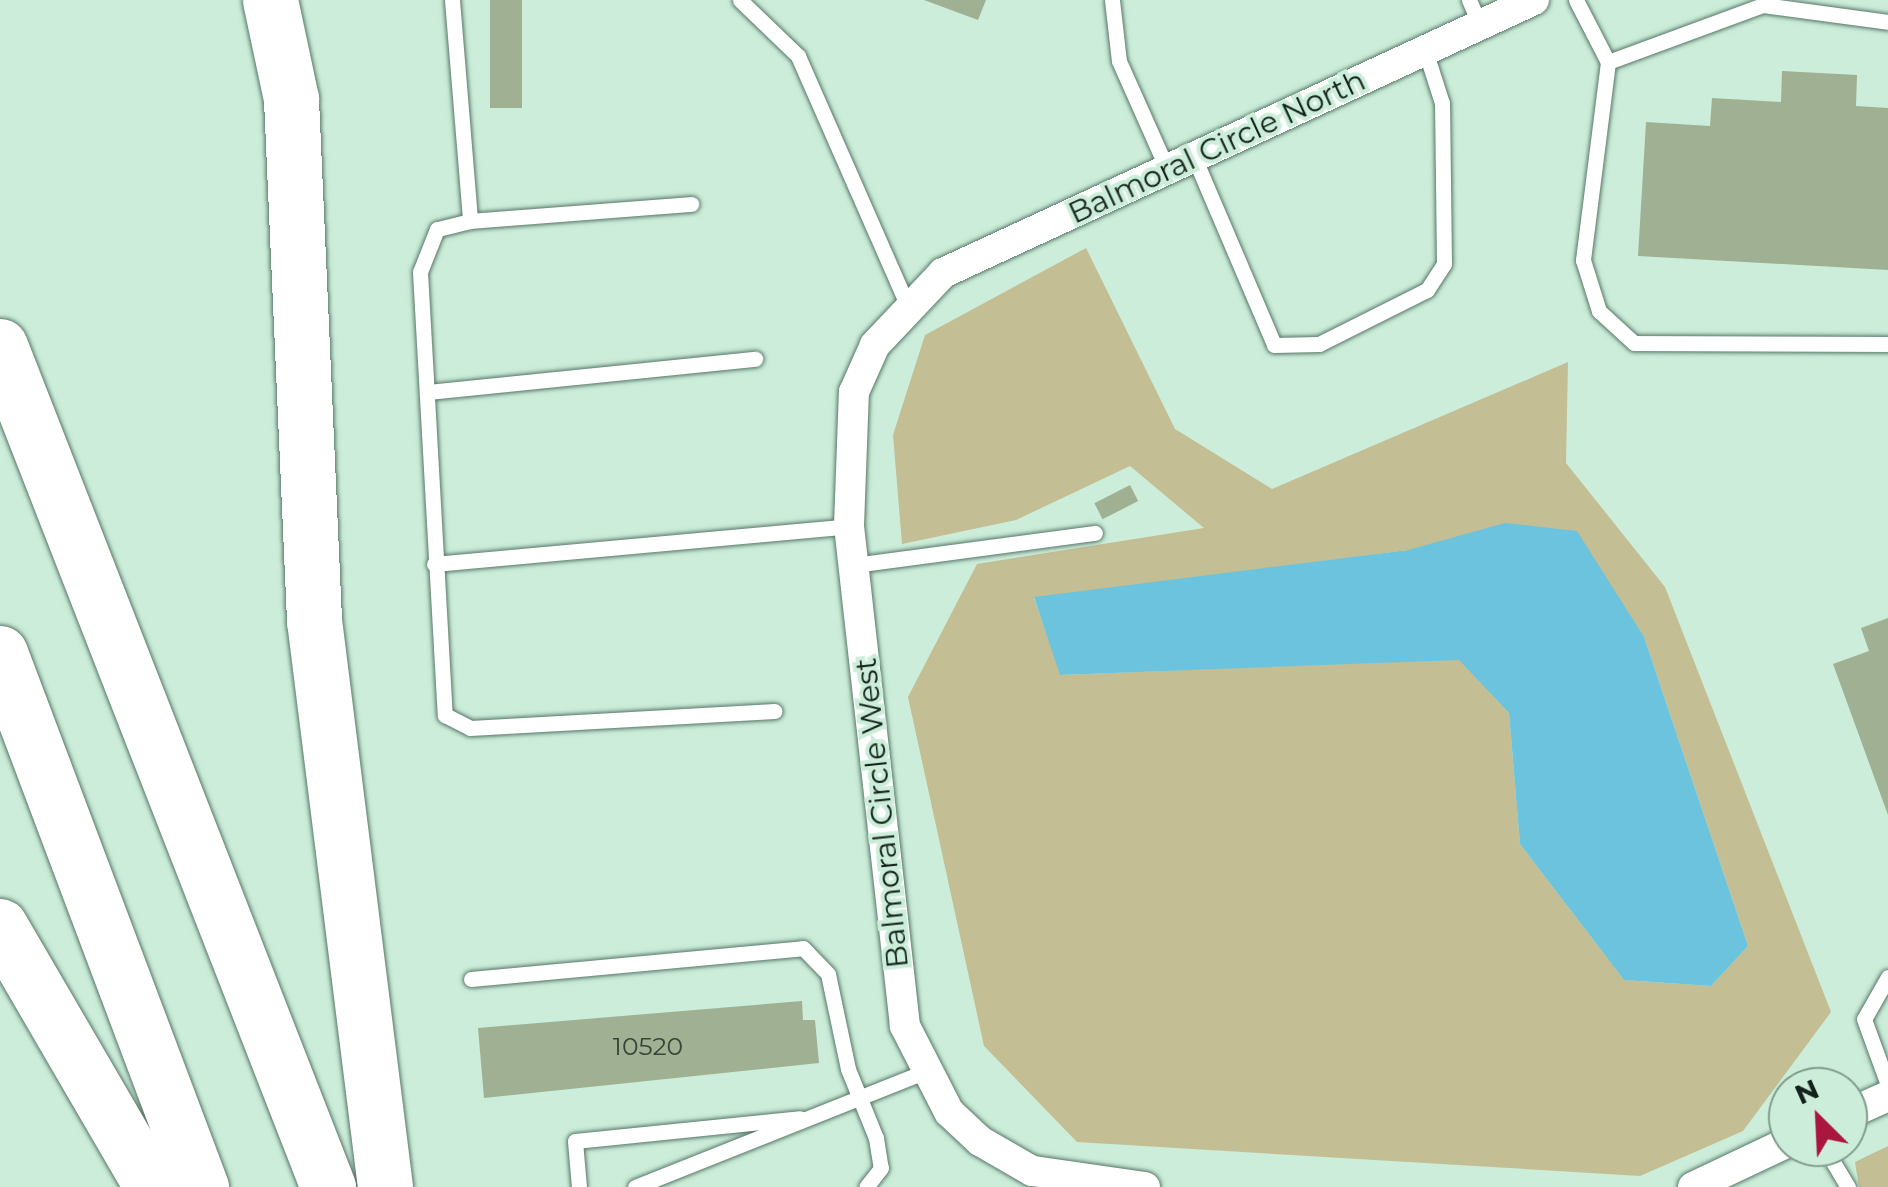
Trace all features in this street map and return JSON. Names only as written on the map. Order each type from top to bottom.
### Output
[{"type":"highway","points":[[270,0],[291,100],[314,620],[385,1187]]},
{"type":"highway","points":[[0,346],[328,1187]]},
{"type":"highway","points":[[0,653],[201,1187]]},
{"type":"highway","points":[[0,926],[152,1187]]},
{"type":"street","name":"Balmoral Circle North","points":[[908,304],[943,273],[1425,50],[1474,13],[1534,0]]},
{"type":"street","name":"Balmoral Circle West","points":[[908,304],[854,392],[849,526],[906,1026],[926,1071],[980,1141],[1029,1179],[1145,1187]]},
{"type":"street","points":[[1692,1187],[1768,1151]]},
{"type":"lane","points":[[452,0],[470,221]]},
{"type":"lane","points":[[740,0],[798,56],[908,304]]},
{"type":"lane","points":[[1112,0],[1119,61],[1181,164],[1274,346],[1319,344],[1427,290],[1444,264],[1442,103],[1425,50]]},
{"type":"lane","points":[[1576,0],[1608,62],[1583,260],[1599,312],[1634,343],[1888,344]]},
{"type":"lane","points":[[1608,62],[1764,4],[1888,22]]},
{"type":"lane","points":[[691,204],[470,221],[437,229],[420,272],[440,697],[455,726],[775,711]]},
{"type":"lane","points":[[428,392],[755,359]]},
{"type":"lane","points":[[434,564],[849,526]]},
{"type":"lane","points":[[854,565],[1095,533]]},
{"type":"lane","points":[[472,979],[802,948],[828,974],[881,1168],[866,1187]]},
{"type":"lane","points":[[1888,977],[1864,1019],[1888,1086]]},
{"type":"lane","points":[[635,1187],[824,1115],[926,1071]]},
{"type":"lane","points":[[579,1187],[574,1141],[824,1115]]},
{"type":"shaded area","points":[[1086,248],[1175,429],[1272,489],[1568,362],[1566,463],[1665,587],[1831,1012],[1790,1067],[1768,1067],[1768,1097],[1743,1131],[1640,1176],[1077,1142],[984,1046],[908,697],[977,564],[1204,528],[1130,466],[1016,520],[902,544],[893,435],[925,335]],"holes":[[[1408,550],[1644,637],[1748,946],[1711,986],[1624,980],[1520,844],[1509,713],[1459,659],[1061,675],[1034,598]]]},
{"type":"shaded area","points":[[1888,1146],[1888,1187],[1859,1187],[1856,1167],[1868,1167],[1868,1156]]},
{"type":"water","points":[[1505,523],[1577,531],[1644,637],[1748,946],[1711,986],[1624,980],[1520,844],[1509,713],[1459,660],[1060,675],[1034,597],[1408,550]]},
{"type":"building","points":[[490,0],[522,0],[522,108],[490,108]]},
{"type":"building","points":[[924,0],[986,0],[978,20]]},
{"type":"building","points":[[1782,71],[1857,75],[1856,106],[1888,108],[1888,270],[1638,256],[1646,122],[1710,126],[1712,98],[1781,102]]},
{"type":"building","points":[[1130,485],[1138,501],[1103,519],[1094,503]]},
{"type":"building","points":[[1888,618],[1888,815],[1833,664],[1869,651],[1861,628]]},
{"type":"building","points":[[802,1001],[803,1020],[815,1020],[819,1063],[484,1098],[478,1028]]}]
